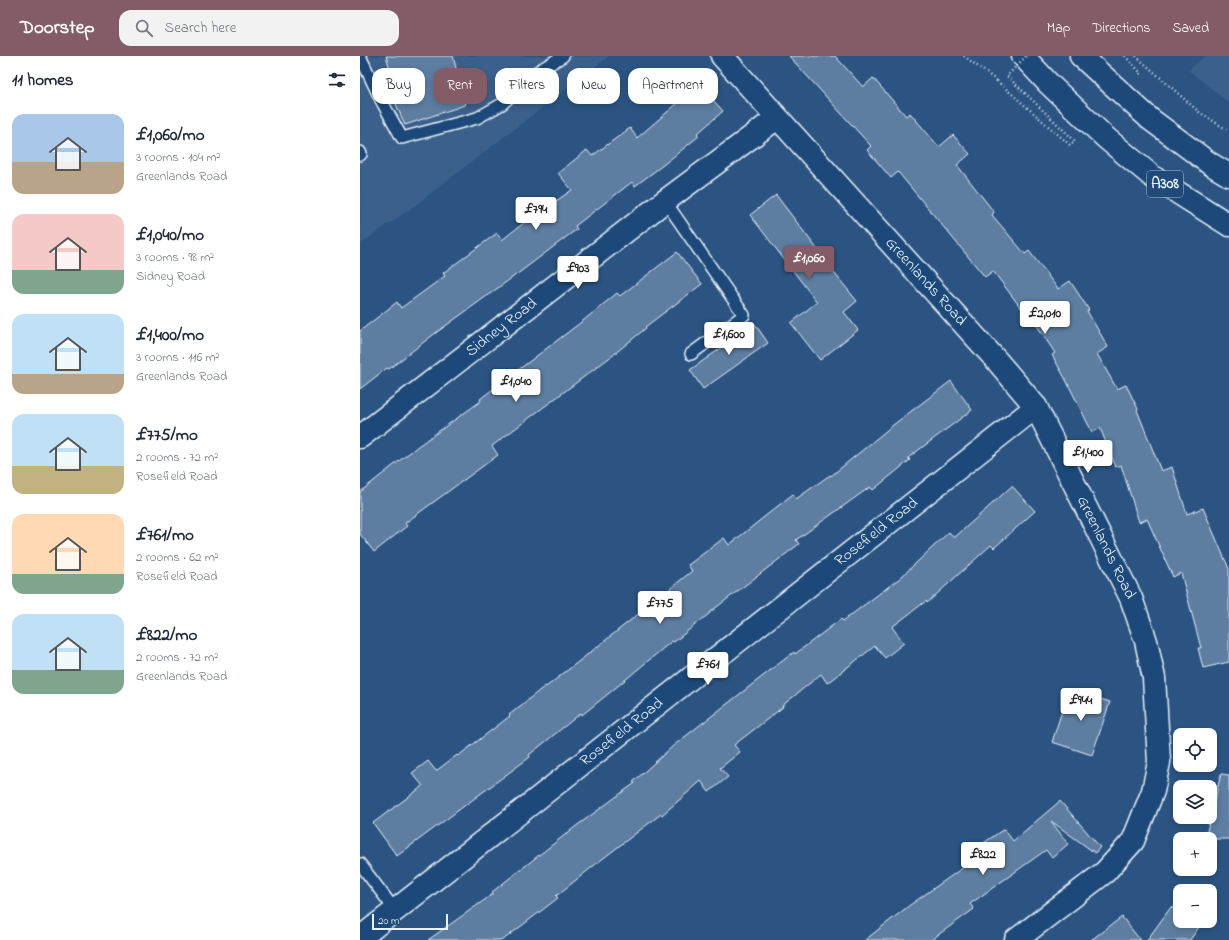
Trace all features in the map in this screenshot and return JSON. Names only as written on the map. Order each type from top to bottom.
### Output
[{"type":"main road","name":"Greenlands Road","points":[[722,56],[998,362],[1036,407],[1130,598],[1146,641],[1154,678],[1159,762],[1153,791],[1133,841],[1105,872],[1016,940]]},
{"type":"main road","name":"A308","points":[[1025,56],[1049,84],[1106,138],[1153,177],[1229,225]]},
{"type":"main road","name":"A308","points":[[1081,56],[1150,119],[1209,163],[1229,175]]},
{"type":"main road","name":"Sidney Road","points":[[360,437],[665,201],[777,118]]},
{"type":"main road","name":"Rosefield Road","points":[[360,938],[1036,407]]},
{"type":"lane","points":[[360,56],[381,100],[402,138],[477,118],[502,104],[535,73],[563,56]]},
{"type":"lane","points":[[665,201],[744,316],[692,354]]},
{"type":"lane","points":[[360,864],[395,910]]},
{"type":"path","points":[[964,56],[997,82],[1070,145],[1075,141],[1007,76],[1025,56]]},
{"type":"path","points":[[1136,56],[1199,112],[1229,131]]},
{"type":"shaded area","points":[[360,56],[609,56],[593,68],[567,68],[567,88],[559,94],[559,68],[495,68],[495,104],[547,104],[409,210],[360,244]]},
{"type":"shaded area","points":[[1205,56],[1229,56],[1229,103],[1188,70]]},
{"type":"building","points":[[386,56],[453,56],[456,68],[433,68],[433,104],[465,105],[405,125],[396,104],[425,104],[425,68],[390,68]]},
{"type":"building","points":[[789,56],[835,56],[863,87],[873,78],[906,116],[910,113],[939,147],[953,135],[970,154],[957,165],[994,212],[992,215],[1025,254],[1029,251],[1058,289],[1070,281],[1089,310],[1087,311],[1108,347],[1097,354],[1117,389],[1126,385],[1138,409],[1137,410],[1161,471],[1172,467],[1187,514],[1203,508],[1229,569],[1229,662],[1203,668],[1198,648],[1201,648],[1181,573],[1173,577],[1147,519],[1139,522],[1121,465],[1116,467],[1100,428],[1092,432],[1052,355],[1055,353],[1024,306],[1021,308],[993,271],[985,277],[898,172],[891,178],[867,150],[871,146]]},
{"type":"building","points":[[677,104],[717,104],[723,111],[697,134],[699,136],[663,165],[635,186],[632,182],[575,226],[577,229],[360,389],[360,331],[397,302],[401,308],[445,276],[443,273],[497,233],[502,240],[535,214],[536,215],[572,190],[558,173],[587,150],[592,156],[630,128],[637,138]]},
{"type":"building","points":[[776,195],[827,262],[826,263],[857,301],[844,312],[858,330],[820,360],[791,323],[817,302],[750,215]]},
{"type":"building","points":[[677,252],[702,284],[645,327],[646,328],[613,355],[492,446],[498,455],[405,523],[407,526],[374,552],[360,534],[360,492],[418,446],[481,401],[480,399],[617,293],[620,296]]},
{"type":"building","points":[[755,324],[768,343],[703,389],[690,370]]},
{"type":"building","points":[[951,381],[972,410],[908,458],[910,460],[873,490],[870,487],[796,540],[799,544],[709,613],[674,642],[672,641],[582,715],[581,713],[529,755],[530,757],[397,856],[373,823],[423,786],[412,773],[428,761],[436,771],[457,755],[458,756],[692,571],[688,565],[724,538],[729,545],[793,494],[796,499],[830,475],[831,476],[893,425]]},
{"type":"building","points":[[1012,486],[1035,511],[994,548],[991,545],[927,603],[926,601],[892,627],[904,643],[885,658],[875,646],[827,683],[821,674],[782,706],[783,707],[734,745],[740,752],[720,768],[728,777],[709,792],[701,781],[662,815],[661,814],[601,860],[556,896],[558,898],[503,940],[428,940],[493,894],[492,892],[575,827],[635,783],[633,782],[673,746],[794,652],[795,654],[841,619],[843,621],[900,578],[949,532],[954,538]]},
{"type":"building","points":[[1069,689],[1110,702],[1092,755],[1052,742]]},
{"type":"building","points":[[1221,774],[1229,775],[1229,839],[1217,839],[1217,832],[1207,832],[1209,824],[1217,824],[1217,790]]},
{"type":"building","points":[[1060,801],[1100,847],[1095,853],[1051,821],[1068,844],[1052,858],[1046,850],[970,904],[974,909],[931,940],[865,940],[910,905],[971,862],[966,855],[1004,829],[1013,841]]},
{"type":"building","points":[[1171,907],[1173,908],[1173,928],[1198,928],[1190,940],[1147,940]]},
{"type":"building","points":[[1122,917],[1140,940],[1091,940]]}]
